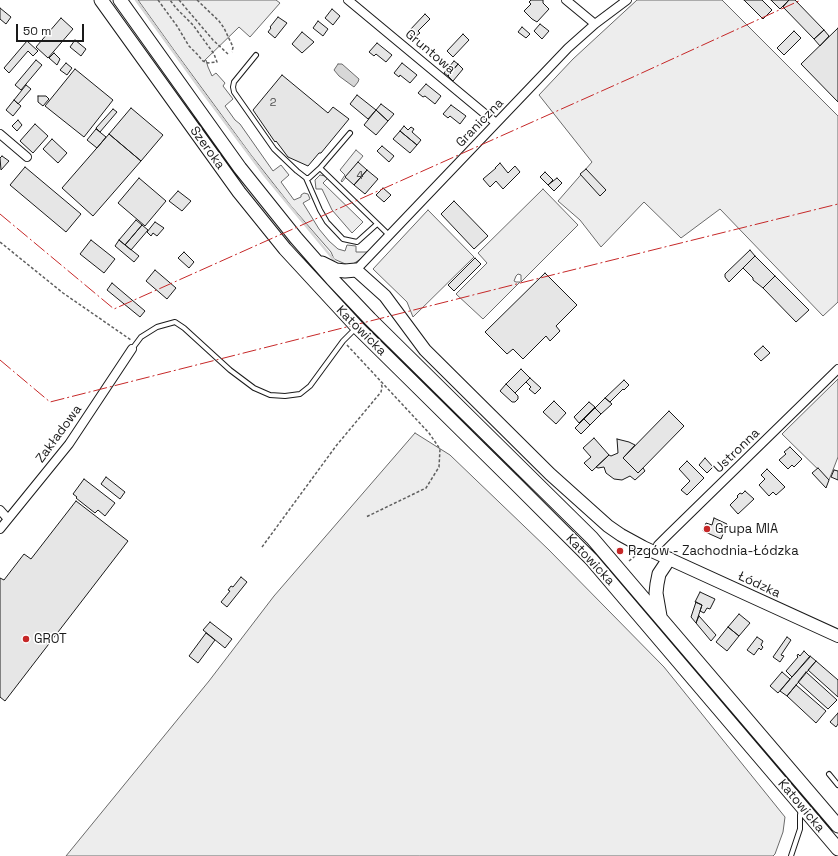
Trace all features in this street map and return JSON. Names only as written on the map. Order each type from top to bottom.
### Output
[{"type":"main road","name":"Szeroka","points":[[101,0],[239,192],[321,290]]},
{"type":"main road","name":"Szeroka","points":[[120,0],[240,168],[271,208],[332,279]]},
{"type":"main road","points":[[312,257],[336,270],[356,270]]},
{"type":"main road","name":"Katowicka","points":[[332,279],[370,319],[592,538],[838,826]]},
{"type":"main road","name":"Katowicka","points":[[321,290],[591,559],[838,849]]},
{"type":"main road","points":[[660,616],[656,593],[657,584],[659,574],[670,559]]},
{"type":"street","name":"Gruntowa","points":[[348,0],[496,123]]},
{"type":"street","points":[[566,0],[595,24]]},
{"type":"street","name":"Graniczna","points":[[356,270],[568,48],[595,24],[627,0]]},
{"type":"street","points":[[0,134],[27,157]]},
{"type":"street","name":"Łódzka","points":[[356,270],[385,296],[425,350],[550,474],[608,526],[622,535],[670,559],[838,636]]},
{"type":"street","name":"Zakładowa","points":[[0,529],[69,444],[134,346]]},
{"type":"street","name":"Ustronna","points":[[656,552],[658,545],[838,369]]},
{"type":"street","points":[[0,510],[8,519]]},
{"type":"lane","points":[[256,56],[234,82],[233,87],[234,92],[274,149],[283,159],[306,178],[327,222],[343,239],[357,242],[377,224]]},
{"type":"lane","points":[[306,178],[309,178],[320,168],[350,133]]},
{"type":"lane","points":[[320,168],[389,235]]},
{"type":"lane","points":[[134,346],[141,337],[156,327],[175,322],[184,328],[230,370],[254,388],[270,395],[284,396],[300,394],[310,386],[343,341],[357,327]]},
{"type":"lane","points":[[829,774],[838,784]]},
{"type":"lane","points":[[791,856],[800,829],[800,815],[802,807]]},
{"type":"path","points":[[158,0],[177,26],[189,46],[203,61],[208,63],[217,62],[214,54],[192,25],[170,0]]},
{"type":"path","points":[[179,0],[213,40],[228,54]]},
{"type":"path","points":[[197,0],[219,21],[224,28],[233,47],[232,52]]},
{"type":"path","points":[[0,242],[63,293],[134,346]]},
{"type":"path","points":[[343,341],[429,433],[440,449],[440,467],[426,488],[366,517]]},
{"type":"path","points":[[262,547],[336,446],[381,392],[381,381]]},
{"type":"shaded area","points":[[138,0],[276,0],[280,3],[250,37],[239,27],[204,61],[206,60],[212,76],[216,73],[225,83],[223,86],[233,99],[225,106],[235,120],[240,124],[273,171],[281,165],[289,175],[281,182],[294,200],[301,197],[304,193],[308,194],[310,199],[303,203],[319,229],[338,249],[345,251],[347,245],[356,246],[356,252],[367,252],[359,260],[350,266],[334,259],[331,252],[291,206],[251,155]]},
{"type":"shaded area","points":[[637,0],[722,0],[838,116],[838,302],[823,316],[720,209],[681,238],[644,202],[601,247],[580,220],[558,201],[592,162],[539,95],[573,59]]},
{"type":"shaded area","points":[[338,64],[342,64],[359,79],[354,87],[339,76],[334,70]]},
{"type":"shaded area","points":[[356,150],[363,156],[342,182],[341,181],[345,175],[340,170]]},
{"type":"shaded area","points":[[320,175],[328,178],[323,183],[363,222],[352,233],[332,210],[322,189],[316,189],[315,180]]},
{"type":"shaded area","points":[[543,189],[578,225],[521,282],[521,275],[518,274],[514,281],[520,282],[483,319],[456,294],[487,263],[478,253]]},
{"type":"shaded area","points":[[428,210],[474,257],[413,317],[407,302],[373,269]]},
{"type":"shaded area","points":[[838,379],[838,457],[829,480],[782,434]]},
{"type":"shaded area","points":[[415,433],[450,455],[549,550],[664,667],[785,817],[783,832],[773,856],[66,856],[209,681],[274,596]]},
{"type":"building","points":[[531,0],[543,0],[543,3],[549,9],[537,22],[524,11],[531,4],[529,2]]},
{"type":"building","points":[[744,0],[762,0],[772,10],[763,19]]},
{"type":"building","points":[[771,0],[789,0],[780,9]]},
{"type":"building","points":[[789,0],[795,0],[824,30],[814,39],[783,7]]},
{"type":"building","points":[[0,8],[11,17],[6,24],[0,19]]},
{"type":"building","points":[[332,9],[340,16],[333,25],[325,18]]},
{"type":"building","points":[[425,14],[430,19],[418,31],[420,33],[415,37],[409,31]]},
{"type":"building","points":[[278,17],[287,23],[275,38],[268,32]]},
{"type":"building","points":[[61,18],[73,29],[48,58],[36,47]]},
{"type":"building","points":[[318,21],[328,29],[323,36],[313,28]]},
{"type":"building","points":[[540,24],[549,31],[542,39],[534,31]]},
{"type":"building","points":[[522,27],[530,34],[526,38],[518,32]]},
{"type":"building","points":[[838,28],[838,102],[801,64]]},
{"type":"building","points":[[824,30],[829,36],[820,46],[814,39]]},
{"type":"building","points":[[794,31],[801,38],[784,55],[777,48]]},
{"type":"building","points":[[302,32],[314,42],[302,53],[292,44]]},
{"type":"building","points":[[463,34],[469,40],[453,57],[447,51]]},
{"type":"building","points":[[75,40],[86,49],[81,56],[70,47]]},
{"type":"building","points":[[27,41],[38,51],[33,56],[28,51],[9,73],[4,68]]},
{"type":"building","points":[[377,43],[392,55],[386,62],[376,54],[374,56],[369,52]]},
{"type":"building","points":[[54,53],[60,59],[57,65],[49,58]]},
{"type":"building","points":[[36,60],[42,65],[21,90],[15,85]]},
{"type":"building","points":[[454,61],[458,64],[448,76],[444,73]]},
{"type":"building","points":[[66,63],[72,68],[67,75],[60,70]]},
{"type":"building","points":[[402,63],[417,75],[410,83],[400,75],[399,77],[394,73]]},
{"type":"building","points":[[458,64],[463,69],[453,81],[448,76]]},
{"type":"building","points":[[75,69],[113,100],[84,137],[45,106]]},
{"type":"building","points":[[282,75],[328,113],[333,107],[349,119],[321,153],[319,153],[308,166],[288,157],[276,141],[275,142],[253,110]]},
{"type":"building","points":[[426,84],[441,96],[435,104],[425,96],[423,97],[418,93]]},
{"type":"building","points":[[26,85],[31,89],[18,104],[14,100]]},
{"type":"building","points":[[357,95],[376,110],[368,119],[350,104]]},
{"type":"building","points":[[38,96],[46,96],[49,99],[43,106],[38,102]]},
{"type":"building","points":[[14,100],[21,106],[13,116],[6,110]]},
{"type":"building","points":[[381,104],[394,114],[388,121],[376,110]]},
{"type":"building","points":[[451,105],[466,116],[460,124],[450,116],[448,118],[443,114]]},
{"type":"building","points":[[131,108],[163,135],[141,161],[109,134]]},
{"type":"building","points":[[113,109],[117,112],[100,132],[96,128]]},
{"type":"building","points":[[376,110],[388,121],[376,135],[364,125]]},
{"type":"building","points":[[18,120],[22,125],[17,131],[12,126]]},
{"type":"building","points":[[35,124],[48,136],[33,153],[20,141]]},
{"type":"building","points":[[404,126],[408,130],[411,127],[414,129],[412,132],[421,140],[417,145],[400,131]]},
{"type":"building","points":[[96,129],[106,137],[97,148],[87,140]]},
{"type":"building","points":[[400,131],[417,145],[410,153],[393,139]]},
{"type":"building","points":[[109,134],[141,161],[93,216],[62,188]]},
{"type":"building","points":[[52,139],[67,153],[58,163],[43,149]]},
{"type":"building","points":[[382,146],[394,156],[389,162],[377,151]]},
{"type":"building","points":[[2,156],[9,161],[1,170],[0,158]]},
{"type":"building","points":[[358,162],[367,170],[354,185],[345,177]]},
{"type":"building","points":[[500,163],[508,173],[515,166],[520,172],[503,189],[496,181],[490,187],[483,179]]},
{"type":"building","points":[[25,167],[81,214],[66,232],[10,185]]},
{"type":"building","points":[[586,169],[606,190],[600,196],[580,174]]},
{"type":"building","points":[[367,170],[378,179],[365,194],[354,185]]},
{"type":"building","points":[[545,172],[553,180],[548,185],[540,177]]},
{"type":"building","points":[[139,178],[166,201],[145,226],[118,203]]},
{"type":"building","points":[[557,178],[562,183],[554,191],[548,185]]},
{"type":"building","points":[[383,188],[391,195],[384,202],[376,195]]},
{"type":"building","points":[[178,191],[191,201],[182,211],[169,201]]},
{"type":"building","points":[[454,201],[488,236],[474,249],[441,214]]},
{"type":"building","points":[[136,220],[142,225],[125,245],[119,240]]},
{"type":"building","points":[[155,222],[164,228],[157,236],[153,233],[151,236],[147,232]]},
{"type":"building","points":[[142,225],[148,230],[131,250],[125,245]]},
{"type":"building","points":[[91,240],[115,259],[104,273],[80,254]]},
{"type":"building","points":[[119,240],[139,256],[134,262],[115,246]]},
{"type":"building","points":[[750,250],[755,256],[729,282],[725,277],[725,274]]},
{"type":"building","points":[[184,252],[194,262],[189,268],[178,258]]},
{"type":"building","points":[[755,256],[775,276],[763,288],[753,280],[753,278],[743,268]]},
{"type":"building","points":[[475,258],[481,264],[454,291],[448,285]]},
{"type":"building","points":[[155,270],[176,288],[167,299],[146,281]]},
{"type":"building","points":[[545,273],[577,305],[556,326],[560,331],[550,341],[546,336],[523,359],[513,349],[507,354],[485,332]]},
{"type":"building","points":[[775,276],[809,310],[796,322],[763,288]]},
{"type":"building","points":[[112,283],[145,311],[140,317],[107,290]]},
{"type":"building","points":[[763,346],[770,353],[761,361],[754,354]]},
{"type":"building","points":[[521,369],[530,378],[515,393],[506,384]]},
{"type":"building","points":[[530,378],[541,388],[535,394],[529,389],[531,387],[526,382]]},
{"type":"building","points":[[624,380],[629,385],[624,390],[623,389],[610,402],[605,398]]},
{"type":"building","points":[[506,384],[518,396],[518,399],[515,402],[512,402],[500,391]]},
{"type":"building","points":[[605,398],[612,404],[601,414],[595,408]]},
{"type":"building","points":[[554,401],[566,413],[556,424],[543,412]]},
{"type":"building","points":[[589,402],[595,407],[579,423],[574,417]]},
{"type":"building","points":[[595,408],[601,414],[590,425],[584,419]]},
{"type":"building","points":[[669,411],[684,426],[638,473],[623,458]]},
{"type":"building","points":[[584,419],[590,425],[581,434],[575,428]]},
{"type":"building","points":[[594,438],[609,455],[592,471],[584,463],[591,457],[583,448]]},
{"type":"building","points":[[617,439],[635,445],[623,458],[638,473],[643,468],[645,471],[635,480],[630,476],[622,480],[614,479],[606,473],[604,467],[596,467],[609,455],[611,456],[618,453]]},
{"type":"building","points":[[790,447],[802,459],[794,467],[792,465],[788,469],[779,460],[786,454],[784,452]]},
{"type":"building","points":[[705,458],[713,467],[707,473],[699,465]]},
{"type":"building","points":[[687,461],[704,478],[687,495],[681,490],[690,481],[679,469]]},
{"type":"building","points":[[818,468],[829,480],[826,488],[812,473]]},
{"type":"building","points":[[767,469],[785,487],[776,495],[773,492],[769,496],[759,485],[765,479],[761,475]]},
{"type":"building","points":[[834,470],[838,471],[838,480],[831,477]]},
{"type":"building","points":[[106,477],[125,492],[120,499],[101,484]]},
{"type":"building","points":[[84,479],[115,503],[105,516],[98,510],[95,513],[73,494]]},
{"type":"building","points":[[745,491],[754,499],[738,514],[730,505],[740,493],[742,494]]},
{"type":"building","name":"GROT","points":[[76,501],[128,541],[5,701],[0,697],[0,578],[4,580],[24,554],[31,559]]},
{"type":"building","points":[[714,518],[727,524],[721,539],[703,531],[706,523],[712,525]]},
{"type":"building","points":[[241,577],[247,582],[227,607],[221,602],[230,591],[228,590],[231,586],[233,587]]},
{"type":"building","points":[[700,592],[715,599],[710,609],[707,608],[704,613],[700,611],[702,605],[695,602]]},
{"type":"building","points":[[696,602],[702,605],[696,623],[691,617]]},
{"type":"building","points":[[739,614],[750,623],[739,636],[728,627]]},
{"type":"building","points":[[699,616],[716,635],[711,641],[696,623]]},
{"type":"building","points":[[210,622],[232,639],[225,648],[203,630]]},
{"type":"building","points":[[728,627],[739,636],[727,651],[716,642]]},
{"type":"building","points":[[206,633],[215,640],[198,663],[189,656]]},
{"type":"building","points":[[757,637],[763,641],[761,645],[763,647],[761,650],[759,648],[754,655],[747,650]]},
{"type":"building","points":[[787,637],[791,640],[781,655],[784,656],[780,662],[773,657]]},
{"type":"building","points":[[804,651],[810,657],[792,677],[786,671],[798,657],[798,654],[800,656]]},
{"type":"building","points":[[810,656],[816,661],[787,696],[780,691]]},
{"type":"building","points":[[816,661],[838,680],[838,697],[808,670]]},
{"type":"building","points":[[782,672],[790,679],[778,693],[770,686]]},
{"type":"building","points":[[806,672],[837,700],[828,709],[798,682]]},
{"type":"building","points":[[796,685],[826,711],[816,723],[787,696]]},
{"type":"building","points":[[838,713],[838,724],[836,727],[830,722]]},
{"type":"waterway","points":[[136,0],[265,176],[334,260]]},
{"type":"power","points":[[0,214],[114,309],[633,77],[801,0]]},
{"type":"power","points":[[0,360],[50,402],[838,204]]},
{"type":"place","name":"Grupa MIA","points":[[707,529]]},
{"type":"place","name":"Rzgów - Zachodnia-Łódzka","points":[[620,551]]},
{"type":"place","name":"GROT","points":[[26,639]]}]
